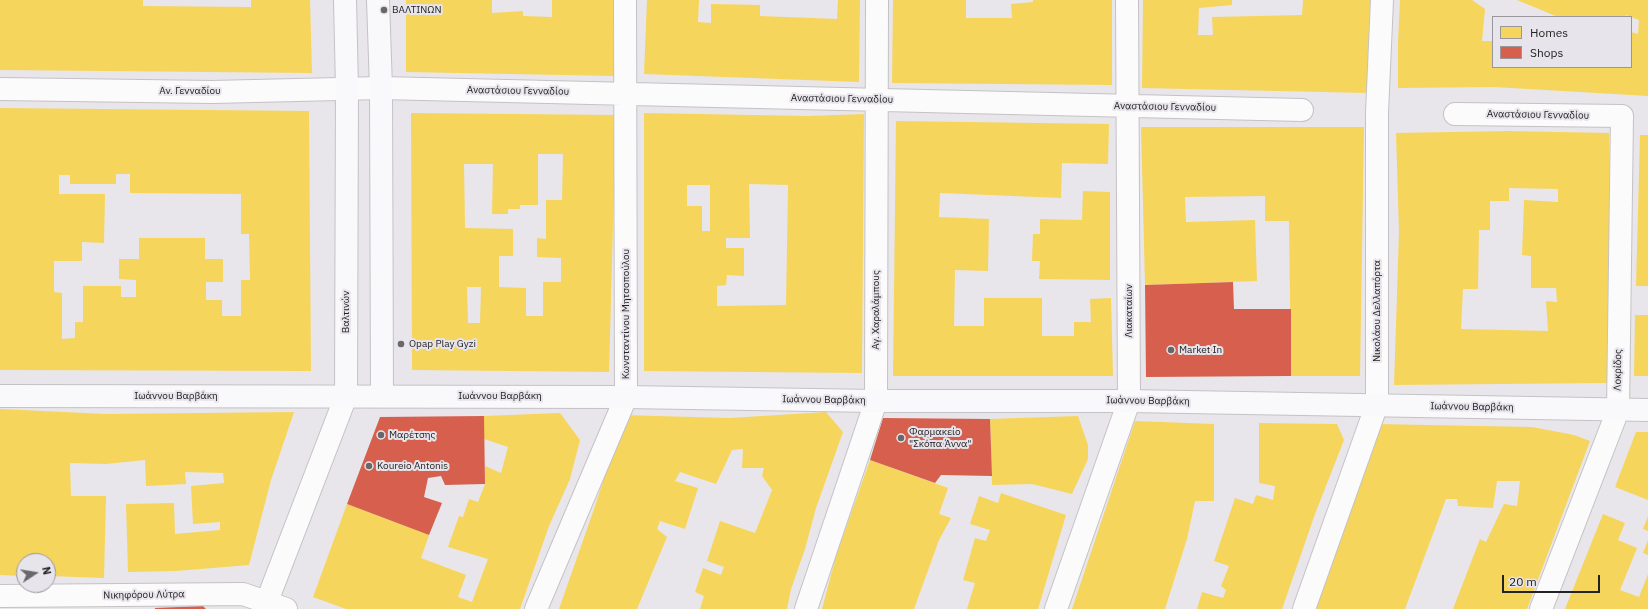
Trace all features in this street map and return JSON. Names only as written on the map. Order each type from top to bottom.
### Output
[{"type":"street","name":"Βαλτινών","points":[[272,607],[346,396],[347,88],[345,0]]},
{"type":"street","points":[[378,0],[381,88],[382,396]]},
{"type":"street","name":"Κωνσταντίνου Μητσοπούλου","points":[[536,609],[626,396],[625,0]]},
{"type":"street","name":"Αγ. Χαραλάμπους","points":[[806,609],[876,401],[877,0]]},
{"type":"street","name":"Λιακαταίων","points":[[1056,609],[1129,401],[1127,0]]},
{"type":"street","name":"Νικολάου Δελλαπόρτα","points":[[1304,609],[1377,404],[1377,113],[1382,0]]},
{"type":"street","name":"Αν. Γενναδίου","points":[[0,89],[212,92],[381,88]]},
{"type":"street","name":"Αναστάσιου Γενναδίου","points":[[381,88],[1302,110]]},
{"type":"street","name":"Αναστάσιου Γενναδίου","points":[[1455,114],[1622,116]]},
{"type":"street","name":"Λοκρίδος","points":[[1541,609],[1618,410],[1622,116]]},
{"type":"street","name":"Ιωάννου Βαρβάκη","points":[[0,396],[626,396],[876,401],[1129,401],[1377,404],[1648,410]]},
{"type":"street","name":"Νικηφόρου Λύτρα","points":[[0,596],[243,594],[272,607]]},
{"type":"building: Homes","points":[[0,0],[143,0],[143,6],[251,7],[251,0],[310,0],[312,73],[0,70]]},
{"type":"building: Homes","points":[[406,0],[492,0],[492,13],[523,11],[523,16],[552,17],[552,0],[615,0],[614,76],[406,72]]},
{"type":"building: Homes","points":[[647,0],[699,0],[698,22],[711,23],[711,4],[760,5],[760,16],[837,19],[838,0],[860,0],[859,82],[644,74]]},
{"type":"building: Homes","points":[[893,0],[966,0],[966,18],[1012,18],[1011,4],[1033,2],[1033,0],[1112,0],[1112,85],[892,83]]},
{"type":"building: Homes","points":[[1143,0],[1232,0],[1232,5],[1199,8],[1198,35],[1213,35],[1212,17],[1302,15],[1303,0],[1370,0],[1367,93],[1142,88]]},
{"type":"building: Homes","points":[[1400,0],[1472,0],[1485,9],[1482,41],[1492,41],[1492,68],[1632,68],[1632,32],[1638,34],[1639,20],[1632,16],[1626,15],[1556,16],[1517,0],[1648,0],[1648,96],[1494,87],[1398,88]]},
{"type":"building: Homes","points":[[0,108],[309,111],[311,371],[0,370]],"holes":[[[116,174],[130,174],[130,193],[241,194],[241,234],[249,234],[250,280],[241,280],[241,316],[222,316],[222,300],[206,300],[206,282],[223,282],[223,259],[205,259],[205,238],[139,238],[139,259],[119,259],[119,279],[136,280],[136,297],[121,297],[121,286],[83,286],[83,322],[75,322],[75,338],[62,339],[62,293],[54,292],[54,261],[82,261],[82,242],[104,243],[105,194],[59,194],[59,175],[70,175],[70,184],[116,184]]]},
{"type":"building: Homes","points":[[411,113],[616,115],[609,372],[412,370]],"holes":[[[538,154],[563,154],[562,200],[546,200],[546,239],[537,238],[537,257],[561,258],[561,282],[543,282],[543,316],[526,316],[526,288],[499,287],[499,256],[513,256],[513,229],[465,228],[464,164],[493,164],[492,214],[508,214],[508,209],[520,209],[520,205],[538,205]],[[467,287],[481,287],[480,323],[468,323]]]},
{"type":"building: Homes","points":[[644,113],[808,116],[864,114],[862,373],[644,371]],"holes":[[[749,184],[788,185],[786,305],[717,306],[717,286],[726,285],[727,275],[744,276],[744,248],[726,248],[726,238],[750,238]],[[687,185],[710,185],[710,231],[702,231],[702,206],[687,206]]]},
{"type":"building: Homes","points":[[896,121],[1109,124],[1108,164],[1062,163],[1061,198],[940,193],[939,217],[989,219],[988,271],[955,270],[954,326],[984,326],[984,298],[1042,298],[1042,336],[1074,336],[1074,322],[1091,322],[1090,299],[1111,298],[1113,376],[893,376]]},
{"type":"building: Homes","points":[[1141,127],[1364,127],[1360,376],[1291,376],[1289,221],[1265,221],[1265,196],[1185,197],[1186,222],[1255,220],[1257,281],[1145,285]]},
{"type":"building: Homes","points":[[1508,131],[1609,133],[1610,257],[1608,383],[1394,385],[1399,232],[1396,133]],"holes":[[[1509,188],[1558,189],[1558,202],[1524,200],[1522,255],[1531,256],[1531,288],[1556,288],[1557,302],[1546,301],[1548,331],[1461,329],[1463,289],[1478,289],[1479,230],[1490,230],[1490,201],[1509,201]]]},
{"type":"building: Homes","points":[[1640,135],[1648,135],[1648,286],[1636,286]]},
{"type":"building: Homes","points":[[1083,191],[1110,192],[1110,280],[1039,279],[1040,261],[1032,261],[1033,234],[1040,234],[1040,219],[1082,220]]},
{"type":"building: Homes","points":[[1635,315],[1648,315],[1648,376],[1634,376]]},
{"type":"building: Homes","points":[[0,409],[106,414],[294,412],[271,480],[249,565],[176,571],[128,572],[126,504],[174,503],[175,534],[220,530],[220,522],[193,524],[191,486],[224,483],[223,473],[185,472],[186,484],[146,486],[145,460],[106,464],[70,463],[71,496],[106,496],[104,578],[56,576],[56,553],[16,553],[16,576],[0,575]]},
{"type":"building: Homes","points":[[826,412],[843,432],[816,508],[805,549],[791,589],[787,609],[700,609],[704,596],[695,592],[703,568],[721,575],[724,567],[707,561],[720,521],[755,533],[772,490],[762,476],[764,468],[742,468],[743,449],[732,450],[716,484],[680,472],[675,481],[698,488],[685,529],[660,521],[657,529],[667,537],[637,609],[559,609],[610,460],[621,415],[730,418]]},
{"type":"building: Homes","points":[[560,413],[580,440],[570,479],[549,526],[520,609],[346,609],[313,597],[347,504],[429,535],[421,558],[466,575],[458,597],[472,602],[488,559],[448,547],[459,516],[463,517],[469,499],[478,502],[485,484],[485,466],[501,473],[508,447],[484,439],[484,416]]},
{"type":"building: Homes","points":[[1078,416],[1088,445],[1088,459],[1072,494],[1032,484],[992,485],[990,419]]},
{"type":"building: Homes","points":[[1135,421],[1214,424],[1214,501],[1195,501],[1187,539],[1165,609],[1072,609]]},
{"type":"building: Homes","points":[[1259,423],[1337,424],[1344,440],[1315,514],[1282,609],[1197,609],[1202,592],[1223,598],[1226,590],[1221,586],[1229,566],[1214,561],[1235,498],[1253,504],[1256,495],[1273,500],[1275,486],[1259,483]]},
{"type":"building: Homes","points":[[1376,424],[1532,427],[1574,435],[1590,441],[1527,609],[1453,609],[1480,539],[1486,542],[1504,504],[1517,506],[1520,481],[1497,481],[1493,508],[1458,506],[1457,499],[1446,499],[1405,609],[1315,609]]},
{"type":"building: Homes","points":[[1636,432],[1648,432],[1648,500],[1615,487]]},
{"type":"building: Homes","points":[[870,460],[948,488],[939,514],[951,518],[939,540],[914,609],[822,609],[836,556]]},
{"type":"building: Homes","points":[[1001,493],[1066,515],[1038,609],[967,609],[975,583],[963,580],[975,538],[986,541],[990,530],[970,524],[979,496],[998,503]]},
{"type":"building: Homes","points":[[1603,514],[1625,523],[1618,540],[1637,548],[1620,590],[1639,597],[1648,574],[1648,609],[1565,609]]},
{"type":"building: Homes","points":[[1648,516],[1648,531],[1643,529]]},
{"type":"building: Homes","points":[[1648,540],[1648,555],[1643,553]]},
{"type":"building: Shops","points":[[1233,282],[1234,309],[1291,309],[1291,376],[1146,377],[1145,285]]},
{"type":"building: Shops","points":[[484,416],[485,484],[445,485],[441,476],[428,478],[424,497],[442,503],[429,535],[347,504],[380,417]]},
{"type":"building: Shops","points":[[883,418],[990,419],[992,476],[941,475],[935,483],[870,460]]},
{"type":"building: Shops","points":[[203,606],[206,609],[155,609],[155,608]]},
{"type":"place","name":"ΒΑΛΤΙΝΩΝ","points":[[384,10]]},
{"type":"place","name":"Opap Play Gyzi","points":[[401,344]]},
{"type":"place","name":"Market In","points":[[1171,350]]},
{"type":"place","name":"Μαρέτσης","points":[[381,435]]},
{"type":"place","name":"Φαρμακείο \"Σκόπα Άννα\"","points":[[901,438]]},
{"type":"place","name":"Koureio Antonis","points":[[369,466]]}]
